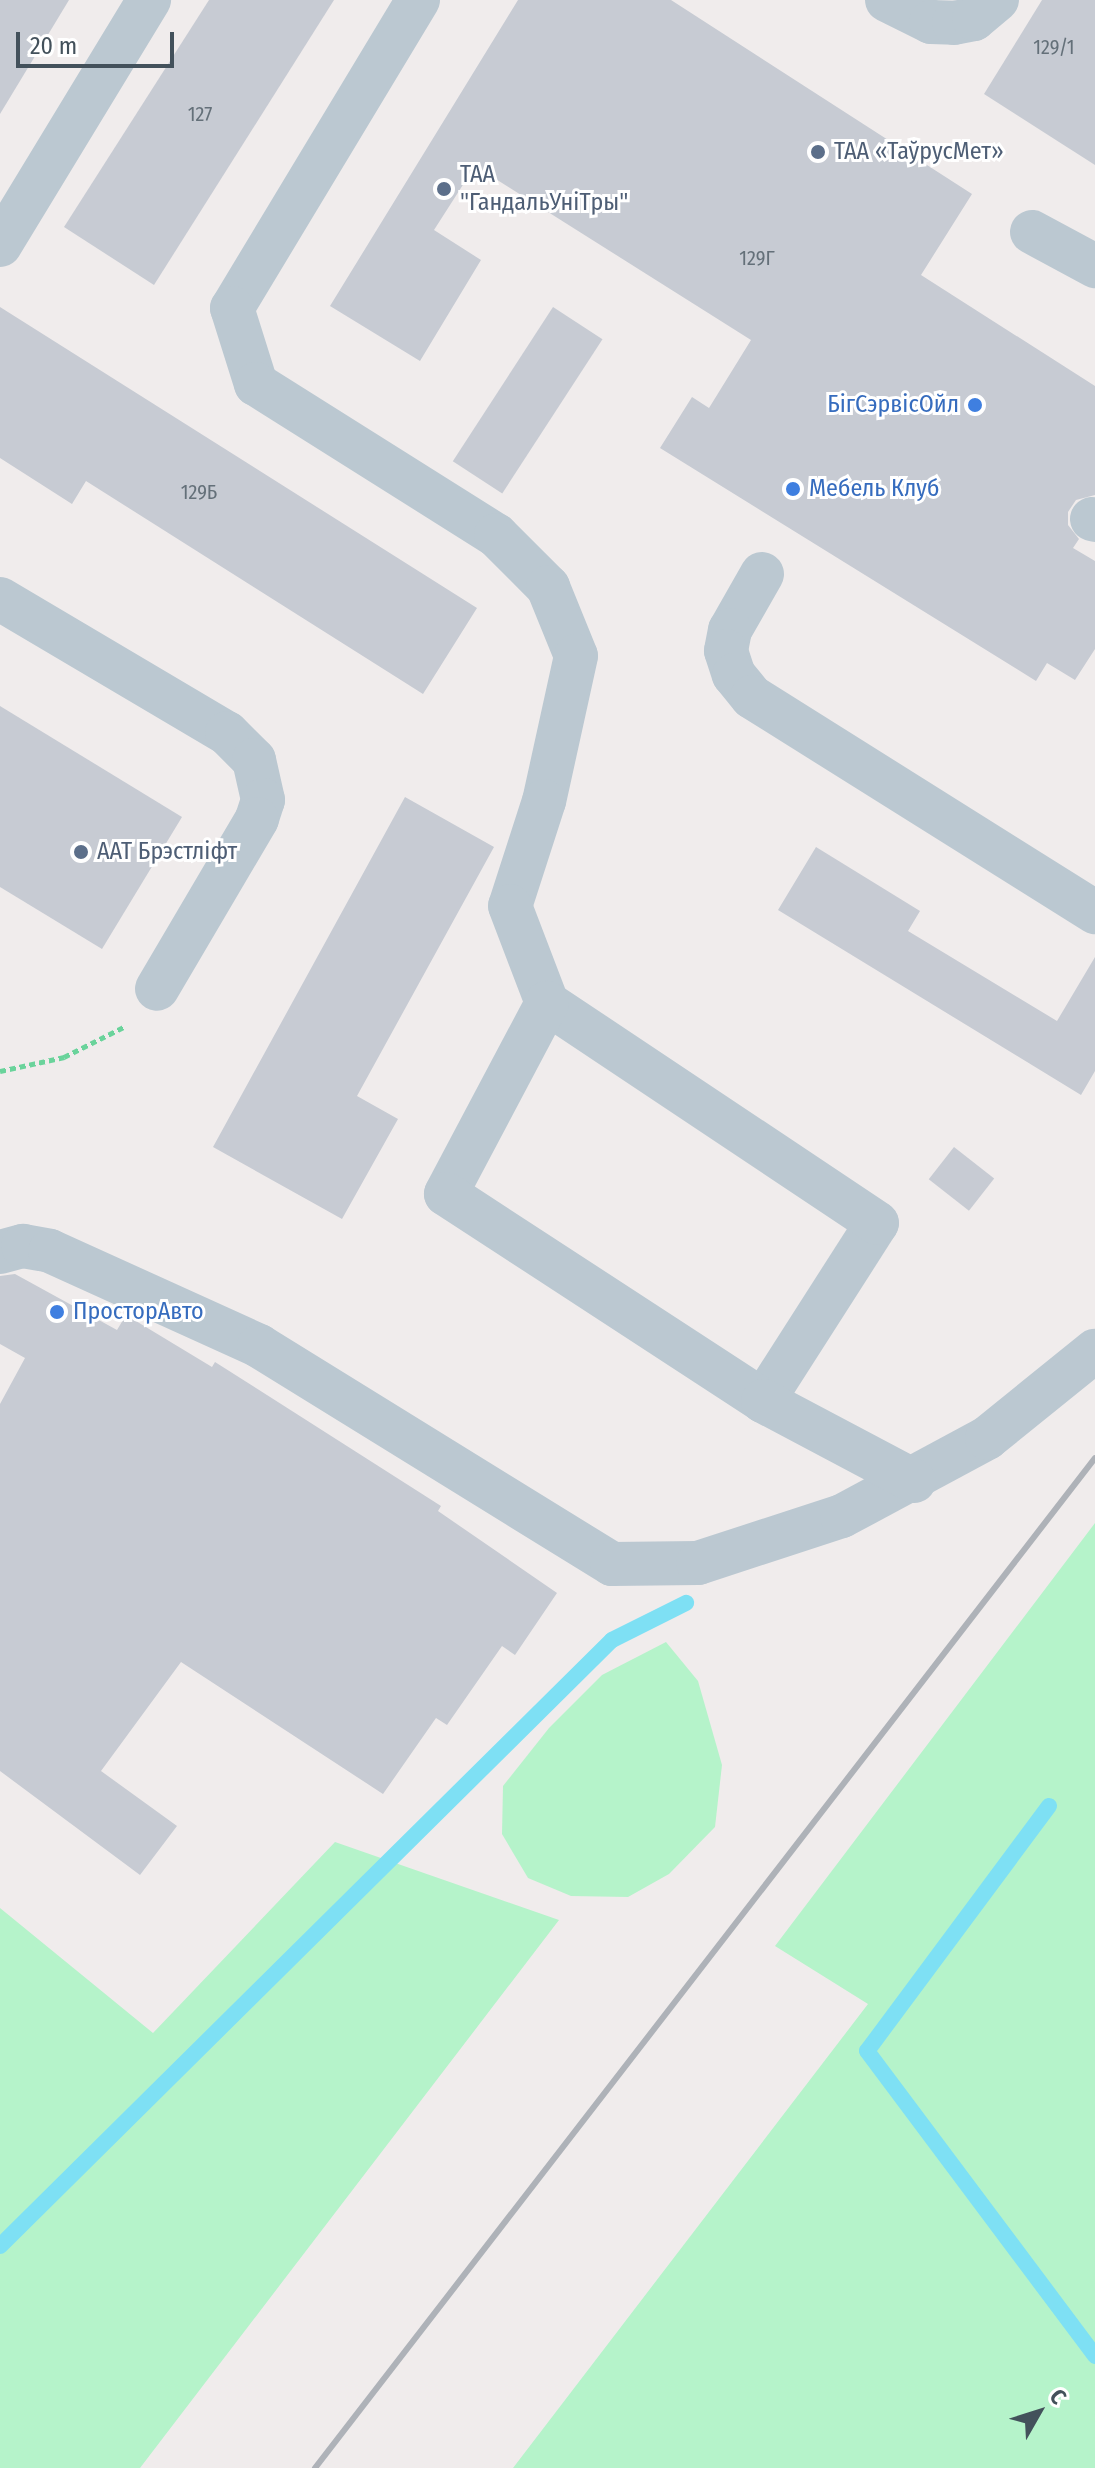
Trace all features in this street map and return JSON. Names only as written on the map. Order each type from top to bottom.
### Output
[{"type":"lane","points":[[0,245],[149,0]]},
{"type":"lane","points":[[418,0],[232,308],[256,384],[496,535],[548,587],[576,656],[544,801],[510,906],[547,1003],[877,1223],[763,1401]]},
{"type":"lane","points":[[887,0],[931,22],[954,23],[974,19],[997,0]]},
{"type":"lane","points":[[1032,232],[1095,266]]},
{"type":"lane","points":[[762,574],[730,630],[726,651],[734,675],[752,697],[1095,912]]},
{"type":"lane","points":[[0,599],[227,733],[254,760],[263,800],[257,819],[157,989]]},
{"type":"lane","points":[[547,1003],[446,1194],[763,1401],[914,1481]]},
{"type":"lane","points":[[0,1252],[23,1246],[50,1251],[259,1346],[612,1564],[698,1563],[828,1521],[914,1481],[987,1438],[1095,1351]]},
{"type":"path","points":[[0,1071],[64,1057],[99,1043],[127,1025],[157,989]]},
{"type":"green space","points":[[1095,1523],[1095,2468],[513,2468],[868,2004],[775,1946]]},
{"type":"green space","points":[[666,1642],[698,1681],[722,1765],[715,1827],[669,1874],[628,1897],[571,1896],[528,1878],[502,1834],[503,1786],[549,1728],[602,1675]]},
{"type":"green space","points":[[335,1842],[559,1920],[140,2468],[0,2468],[0,1908],[153,2033]]},
{"type":"building","points":[[0,0],[69,0],[0,114]]},
{"type":"building","points":[[209,0],[334,0],[154,285],[64,227]]},
{"type":"building","points":[[518,0],[671,0],[972,194],[921,275],[1095,386],[1095,495],[1076,500],[1068,512],[1068,525],[1079,539],[1073,548],[1095,561],[1095,649],[1075,680],[1047,663],[1036,681],[660,448],[692,397],[709,408],[751,340],[475,166],[434,230],[481,260],[420,361],[330,306]]},
{"type":"building","points":[[1042,0],[1095,0],[1095,165],[984,94]]},
{"type":"building","points":[[0,307],[477,608],[423,694],[86,481],[72,504],[0,458]]},
{"type":"building","points":[[553,307],[602,339],[502,493],[453,461]]},
{"type":"building","name":"ААТ Брэстліфт","points":[[0,706],[182,817],[102,949],[0,887]]},
{"type":"building","points":[[405,797],[494,847],[357,1096],[398,1119],[342,1219],[213,1147]]},
{"type":"building","points":[[816,847],[920,911],[908,931],[1057,1021],[1095,957],[1095,1071],[1081,1095],[778,910]]},
{"type":"building","points":[[954,1147],[994,1178],[969,1211],[929,1179]]},
{"type":"building","points":[[15,1274],[117,1330],[126,1315],[212,1367],[215,1362],[441,1506],[438,1511],[557,1593],[515,1655],[502,1646],[447,1725],[436,1718],[383,1794],[181,1662],[101,1771],[177,1826],[140,1875],[0,1771],[0,1404],[25,1358],[0,1344],[0,1276]]},
{"type":"waterway","points":[[0,2246],[612,1640],[686,1603]]},
{"type":"waterway","points":[[1049,1806],[867,2051],[1095,2356]]},
{"type":"railway","points":[[315,2468],[1095,1458]]},
{"type":"place","name":"ТАА «ТаўрусМет»","points":[[818,152]]},
{"type":"place","name":"ТАА \"ГандальУніТры\"","points":[[444,189]]},
{"type":"place","name":"БігСэрвісОйл","points":[[975,405]]},
{"type":"place","name":"Мебель Клуб","points":[[793,489]]},
{"type":"place","name":"ААТ Брэстліфт","points":[[81,852]]},
{"type":"place","name":"ПросторАвто","points":[[57,1312]]}]
